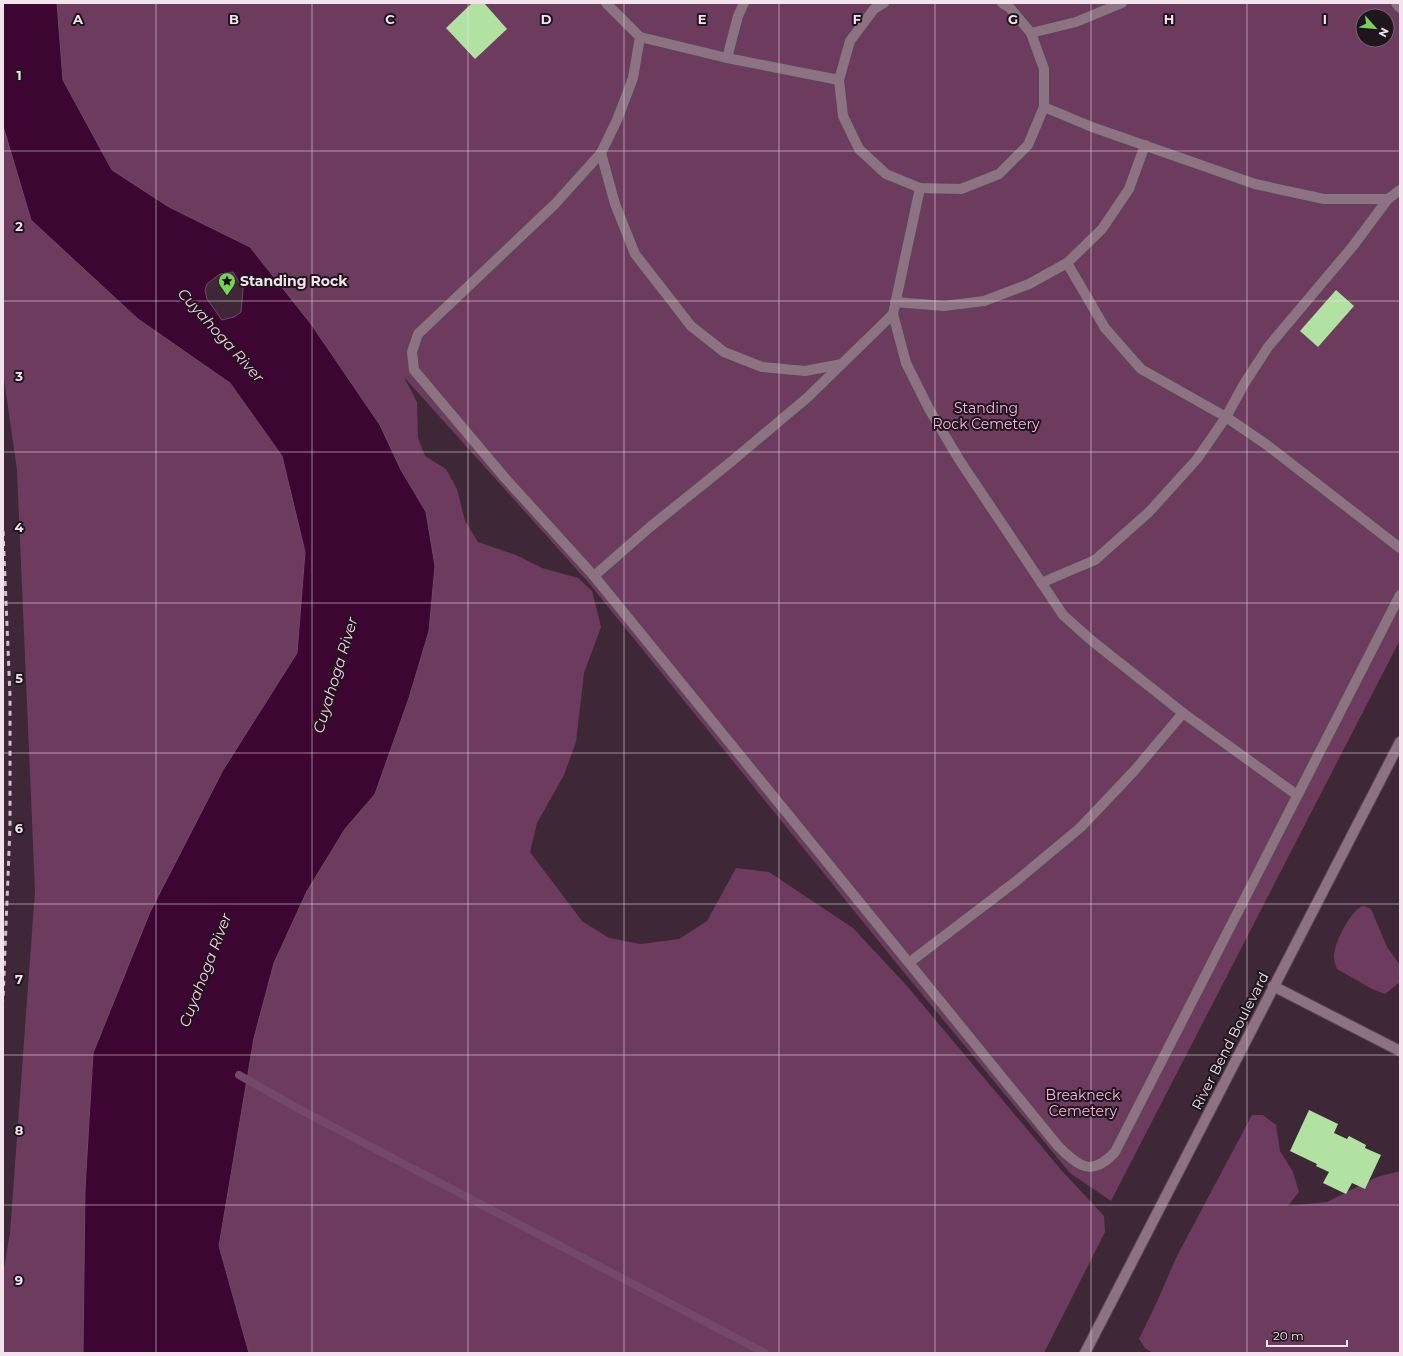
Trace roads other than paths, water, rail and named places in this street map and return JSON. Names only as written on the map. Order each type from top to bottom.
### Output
[{"type":"street","points":[[606,3],[640,37],[727,58],[839,80]]},
{"type":"street","points":[[727,58],[738,16],[744,3]]},
{"type":"street","points":[[884,3],[874,9],[850,41],[839,80],[843,116],[859,149],[886,174],[920,188],[961,189],[998,174],[1028,145],[1044,107],[1044,69],[1031,34],[1010,8],[1002,3]]},
{"type":"street","points":[[1031,34],[1076,22],[1122,3]]},
{"type":"street","points":[[1396,3],[1400,8]]},
{"type":"street","points":[[640,37],[633,78],[617,120],[601,153],[555,204],[418,334],[412,352],[414,370],[505,478],[594,576],[910,962],[1058,1146],[1083,1167],[1095,1167],[1107,1162],[1115,1152],[1296,795],[1400,595]]},
{"type":"street","points":[[1044,107],[1092,127],[1255,184],[1324,199],[1388,199]]},
{"type":"street","points":[[895,302],[944,306],[984,301],[1029,284],[1067,263],[1102,229],[1125,196],[1146,145]]},
{"type":"street","points":[[601,153],[615,204],[635,254],[690,326],[724,352],[762,367],[805,371],[842,364]]},
{"type":"street","points":[[920,188],[893,314],[906,363],[929,409],[960,461],[1063,615],[1182,712],[1296,795]]},
{"type":"street","points":[[1041,583],[1095,560],[1149,512],[1197,459],[1226,417],[1244,384],[1268,347],[1353,246],[1388,199],[1400,190]]},
{"type":"street","points":[[1067,263],[1105,328],[1140,369],[1226,417],[1267,445],[1400,548]]},
{"type":"street","points":[[594,576],[650,527],[808,397],[893,314]]},
{"type":"street","points":[[910,962],[1015,882],[1081,827],[1134,771],[1182,712]]},
{"type":"street","name":"River Bend Boulevard","points":[[1085,1353],[1400,742]]},
{"type":"street","points":[[1273,986],[1400,1051]]},
{"type":"water","name":"Cuyahoga River","points":[[3,3],[57,3],[63,80],[112,170],[169,207],[250,247],[311,324],[380,425],[401,470],[426,512],[435,566],[429,631],[409,698],[375,794],[345,829],[307,891],[274,963],[254,1038],[219,1246],[249,1353],[83,1353],[85,1189],[93,1053],[150,912],[223,770],[297,653],[305,552],[282,456],[230,383],[138,319],[31,220],[3,126]],"holes":[[[233,272],[243,289],[241,312],[234,317],[222,320],[207,299],[205,290],[207,284],[220,274]]]},
{"type":"waterway","points":[[239,1075],[299,1109],[765,1353]]},
{"type":"railway","points":[[3,531],[10,696],[10,826],[3,1001]]},
{"type":"place","name":"Standing Rock","points":[[227,296]]},
{"type":"park label","name":"Standing Rock Cemetery","points":[[986,416]]},
{"type":"park label","name":"Breakneck Cemetery","points":[[1083,1104]]}]
